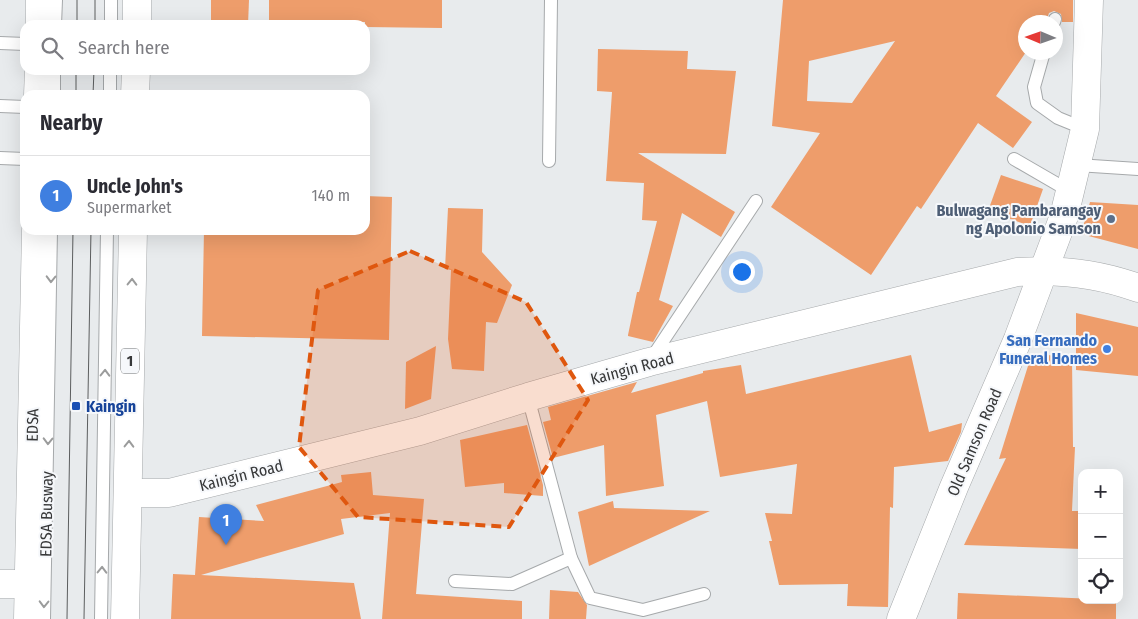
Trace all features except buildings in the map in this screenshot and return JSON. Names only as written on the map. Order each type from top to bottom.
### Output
[{"type":"main road","points":[[40,0],[40,20]]},
{"type":"main road","points":[[137,0],[137,20]]},
{"type":"main road","name":"Old Samson Road","points":[[901,619],[1046,270],[1071,192],[1085,129],[1089,0]]},
{"type":"main road","points":[[38,90],[39,75]]},
{"type":"main road","points":[[135,90],[136,75]]},
{"type":"main road","name":"EDSA","points":[[28,619],[36,235]]},
{"type":"main road","name":"1","points":[[125,619],[133,235]]},
{"type":"main road","name":"Kaingin Road","points":[[128,493],[178,491],[420,431],[649,362],[1002,275],[1046,270],[1083,272],[1118,280],[1138,288]]},
{"type":"main road","points":[[0,584],[29,584]]},
{"type":"lane","points":[[31,0],[40,0]]},
{"type":"lane","points":[[55,20],[56,0]]},
{"type":"lane","points":[[111,0],[111,20]]},
{"type":"lane","points":[[548,161],[551,0]]},
{"type":"lane","points":[[0,43],[20,44]]},
{"type":"lane","points":[[1042,60],[1034,87],[1037,103],[1058,118],[1085,129]]},
{"type":"lane","points":[[54,75],[54,90]]},
{"type":"lane","points":[[110,75],[110,90]]},
{"type":"lane","points":[[0,106],[20,107]]},
{"type":"lane","points":[[0,158],[20,159]]},
{"type":"lane","points":[[1014,159],[1071,192]]},
{"type":"lane","points":[[1077,165],[1138,169]]},
{"type":"lane","points":[[649,362],[756,201]]},
{"type":"lane","name":"EDSA Busway","points":[[44,619],[51,235]]},
{"type":"lane","points":[[101,619],[108,235]]},
{"type":"lane","points":[[528,397],[572,558],[590,598],[643,610],[704,594]]},
{"type":"lane","points":[[455,580],[512,584],[572,558]]},
{"type":"highlighted area","points":[[410,251],[526,302],[588,400],[509,527],[358,517],[299,447],[318,290]]},
{"type":"tram line","points":[[77,0],[77,20]]},
{"type":"tram line","points":[[95,0],[95,20]]},
{"type":"tram line","points":[[76,75],[76,90]]},
{"type":"tram line","points":[[93,90],[94,75]]},
{"type":"tram line","points":[[67,619],[73,235]]},
{"type":"tram line","points":[[84,619],[91,235]]},
{"type":"place","name":"Bulwagang Pambarangay ng Apolonio Samson","points":[[1111,219]]},
{"type":"place","name":"San Fernando Funeral Homes","points":[[1107,349]]},
{"type":"place","name":"Kaingin","points":[[76,406]]},
{"type":"place","name":"Uncle John's","points":[[226,545]]}]
